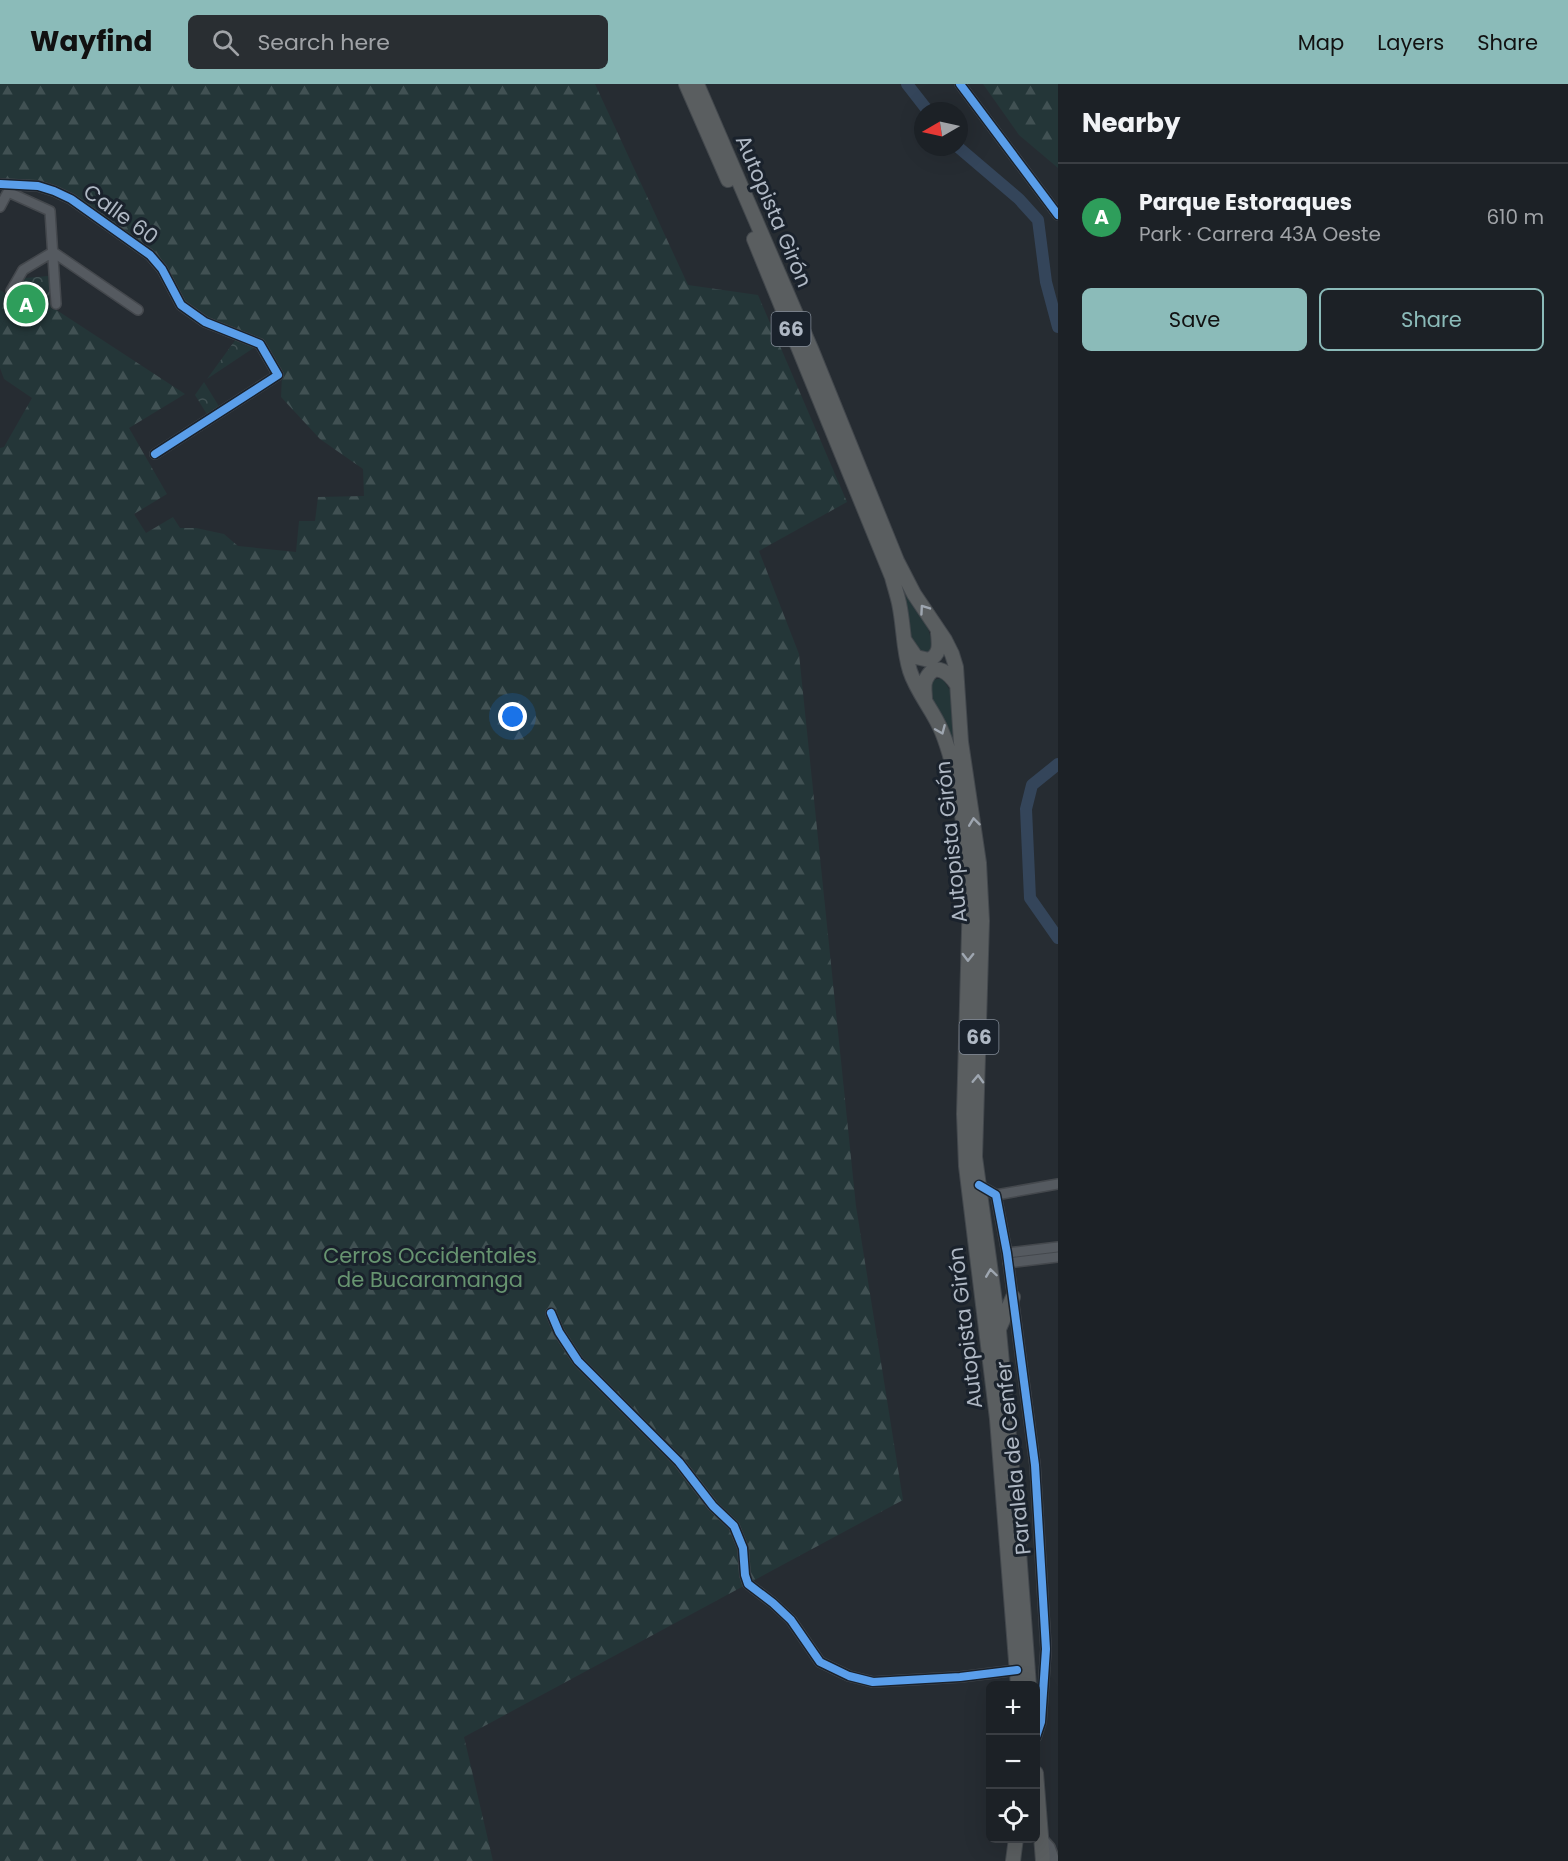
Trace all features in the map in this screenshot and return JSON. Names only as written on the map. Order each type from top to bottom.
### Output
[{"type":"highway","name":"Autopista Girón","points":[[686,84],[748,225],[891,577],[899,604],[911,675],[942,731],[949,753],[967,859],[970,895],[964,1114],[966,1166],[997,1419],[1018,1681]]},
{"type":"highway","name":"Autopista Girón","points":[[697,84],[812,351],[900,568],[952,654],[958,687],[961,742],[979,863],[982,921],[975,1157],[999,1331],[1016,1510],[1029,1681]]},
{"type":"highway","points":[[904,639],[916,657],[929,660],[939,651],[937,628]]},
{"type":"highway","points":[[925,701],[925,682],[932,672],[946,671],[958,687]]},
{"type":"highway","points":[[999,1331],[1013,1297]]},
{"type":"highway","points":[[1036,1789],[1042,1852]]},
{"type":"highway","points":[[1013,1861],[1017,1843]]},
{"type":"highway","points":[[1018,1843],[1018,1861]]},
{"type":"street","points":[[960,84],[1058,215]]},
{"type":"street","name":"Calle 60","points":[[0,184],[9,189],[39,186],[71,199],[150,255],[160,266],[179,303],[206,322],[260,344],[278,375],[156,454]]},
{"type":"street","points":[[0,207],[9,189],[50,211],[56,304]]},
{"type":"street","points":[[11,291],[23,270],[53,252]]},
{"type":"street","points":[[53,252],[138,310]]},
{"type":"street","points":[[979,1185],[996,1195],[1058,1184]]},
{"type":"street","name":"Paralela de Cenfer","points":[[996,1195],[1007,1253],[1035,1465],[1046,1649],[1041,1722],[1036,1735]]},
{"type":"street","points":[[1007,1253],[1058,1247]]},
{"type":"street","points":[[1008,1263],[1058,1257]]},
{"type":"street","points":[[551,1313],[559,1332],[578,1361],[679,1462],[713,1506],[734,1526],[743,1548],[748,1584],[791,1620],[820,1662],[849,1676],[873,1682],[960,1677],[1017,1670]]},
{"type":"street","points":[[1042,1852],[1050,1847],[1055,1861]]},
{"type":"green space","name":"Cerros Occidentales de Bucaramanga","points":[[0,84],[595,84],[688,285],[758,295],[847,502],[759,551],[799,654],[856,1206],[903,1500],[464,1737],[493,1861],[0,1861],[0,448],[4,447],[32,398],[4,379],[0,368],[0,328],[7,315],[55,309],[185,394],[129,428],[167,494],[134,514],[146,533],[173,517],[180,528],[196,528],[224,534],[238,546],[296,552],[299,521],[315,521],[318,497],[364,496],[363,469],[320,439],[281,397],[282,375],[262,339],[207,318],[182,299],[166,266],[136,238],[74,194],[50,183],[0,179]]},
{"type":"green space","points":[[983,84],[1058,84],[1058,168],[1019,135]]},
{"type":"green space","points":[[48,276],[52,310],[7,315],[0,328],[0,290],[14,298],[25,278]]},
{"type":"green space","points":[[236,339],[255,347],[207,379]]},
{"type":"green space","points":[[204,382],[220,408],[208,416],[195,395]]},
{"type":"green space","points":[[902,590],[928,628],[931,645],[929,653],[920,651],[911,637]]},
{"type":"green space","points":[[942,678],[951,692],[953,739],[947,732],[927,692],[932,680]]},
{"type":"waterway","points":[[907,84],[921,102]]},
{"type":"waterway","points":[[968,156],[1019,199],[1038,220],[1046,282],[1058,327]]},
{"type":"waterway","points":[[1058,764],[1032,785],[1026,809],[1030,898],[1058,938]]},
{"type":"cycle path","points":[[960,84],[1058,215]]},
{"type":"cycle path","points":[[0,184],[38,186],[71,199],[150,255],[162,269],[181,305],[205,322],[260,344],[278,375],[155,454]]},
{"type":"cycle path","points":[[979,1185],[996,1195],[1007,1253],[1035,1465],[1046,1649],[1041,1722],[1037,1735]]},
{"type":"cycle path","points":[[551,1313],[559,1332],[578,1361],[679,1462],[713,1506],[734,1526],[743,1548],[748,1584],[791,1620],[820,1662],[849,1676],[873,1682],[960,1677],[1017,1670]]},
{"type":"place","name":"Parque Estoraques","points":[[26,304]]}]
